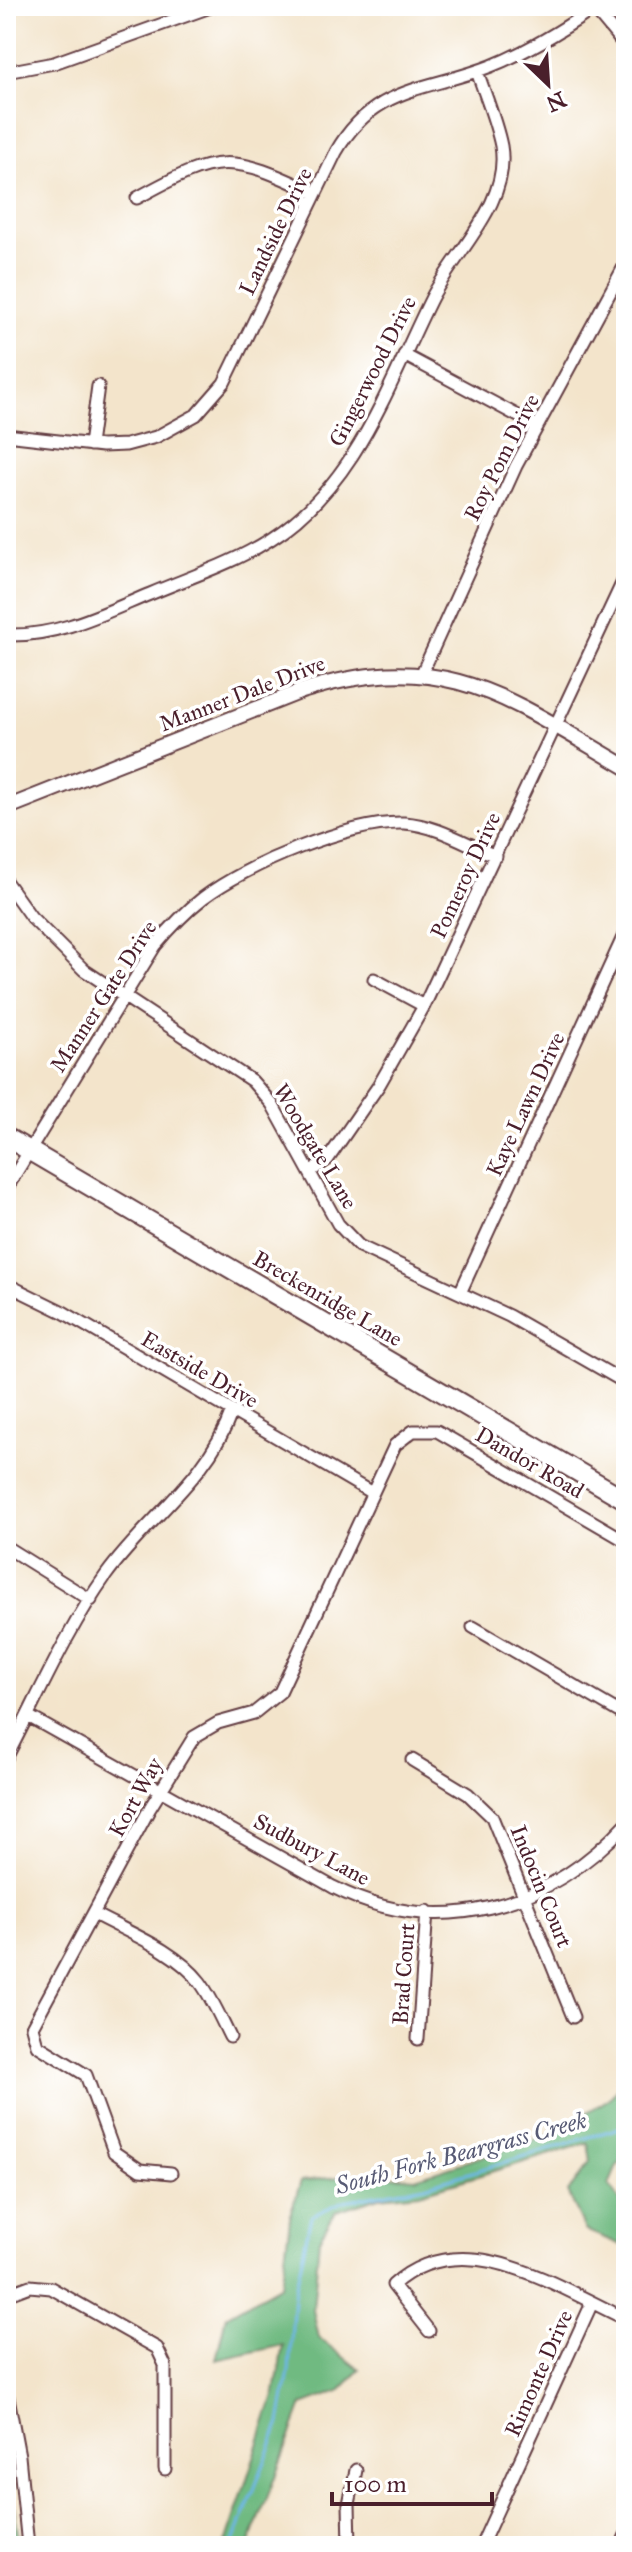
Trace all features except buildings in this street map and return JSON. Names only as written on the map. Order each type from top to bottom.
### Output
[{"type":"main road","name":"Breckenridge Lane","points":[[6,1137],[626,1500]]},
{"type":"street","points":[[6,72],[54,63],[213,6]]},
{"type":"street","points":[[593,7],[626,47]]},
{"type":"street","name":"Landside Drive","points":[[6,435],[90,445],[126,445],[156,437],[188,421],[213,399],[233,367],[345,135],[368,111],[404,91],[477,71],[533,48],[593,7]]},
{"type":"street","name":"Gingerwood Drive","points":[[6,635],[46,633],[82,622],[218,565],[272,539],[329,490],[351,461],[445,272],[490,207],[500,178],[501,144],[477,71]]},
{"type":"street","points":[[137,198],[187,170],[231,162],[266,170],[315,193]]},
{"type":"street","name":"Roy Pom Drive","points":[[422,673],[537,426],[626,263]]},
{"type":"street","points":[[404,355],[537,426]]},
{"type":"street","points":[[90,445],[98,386]]},
{"type":"street","name":"Pomeroy Drive","points":[[310,1172],[328,1159],[379,1085],[424,1006],[626,575]]},
{"type":"street","name":"Manner Dale Drive","points":[[6,808],[302,691],[341,678],[381,673],[422,673],[484,688],[626,767]]},
{"type":"street","name":"Manner Gate Drive","points":[[6,1189],[155,946],[176,921],[205,896],[238,876],[340,833],[379,824],[418,825],[496,856]]},
{"type":"street","name":"Woodgate Lane","points":[[6,882],[31,917],[60,949],[122,998],[213,1052],[252,1081],[272,1104],[338,1224],[359,1246],[509,1316],[626,1383]]},
{"type":"street","name":"Kaye Lawn Drive","points":[[460,1293],[621,953],[626,931]]},
{"type":"street","points":[[374,979],[424,1006]]},
{"type":"street","name":"Eastside Drive","points":[[6,1284],[63,1312],[372,1493]]},
{"type":"street","points":[[6,1758],[91,1600],[124,1553],[190,1482],[225,1431],[232,1411]]},
{"type":"street","name":"Dandor Road","points":[[410,1433],[430,1429],[445,1435],[626,1541]]},
{"type":"street","name":"Kort Way","points":[[171,2173],[140,2170],[114,2152],[86,2075],[37,2045],[32,2034],[162,1789],[199,1732],[254,1713],[277,1697],[395,1445],[410,1433]]},
{"type":"street","points":[[6,1547],[91,1600]]},
{"type":"street","points":[[473,1627],[626,1716]]},
{"type":"street","name":"Sudbury Lane","points":[[28,1716],[347,1894],[387,1907],[456,1912],[527,1898],[572,1873],[626,1824]]},
{"type":"street","name":"Indocin Court","points":[[412,1760],[486,1809],[527,1898],[573,2017]]},
{"type":"street","name":"Brad Court","points":[[418,2039],[427,1911]]},
{"type":"street","points":[[94,1914],[170,1956],[190,1971],[208,1995],[230,2037]]},
{"type":"street","points":[[429,2331],[393,2285],[418,2269],[459,2258],[488,2258],[506,2264],[626,2319]]},
{"type":"street","points":[[6,2295],[30,2286],[51,2288],[157,2348],[165,2365],[165,2469]]},
{"type":"street","name":"Rimonte Drive","points":[[481,2546],[592,2303]]},
{"type":"street","points":[[6,2387],[19,2456],[28,2546]]},
{"type":"street","points":[[350,2546],[349,2504],[356,2470]]},
{"type":"street","points":[[621,2546],[626,2535]]},
{"type":"green space","points":[[626,2078],[626,2157],[617,2166],[609,2185],[626,2208],[626,2247],[585,2230],[568,2192],[591,2161],[588,2143],[420,2193],[379,2197],[336,2211],[319,2239],[313,2310],[319,2338],[360,2370],[340,2391],[302,2405],[249,2546],[225,2546],[275,2393],[283,2345],[216,2360],[226,2316],[281,2285],[291,2212],[301,2181],[368,2174],[415,2178],[549,2135],[609,2099]]},
{"type":"green space","points":[[6,2456],[20,2546],[6,2546]]},
{"type":"waterway","name":"South Fork Beargrass Creek","points":[[232,2546],[280,2423],[289,2371],[294,2296],[311,2216],[344,2201],[425,2186],[626,2126]]},
{"type":"waterway","name":"South Fork Beargrass Creek","points":[[6,2526],[9,2546]]}]
